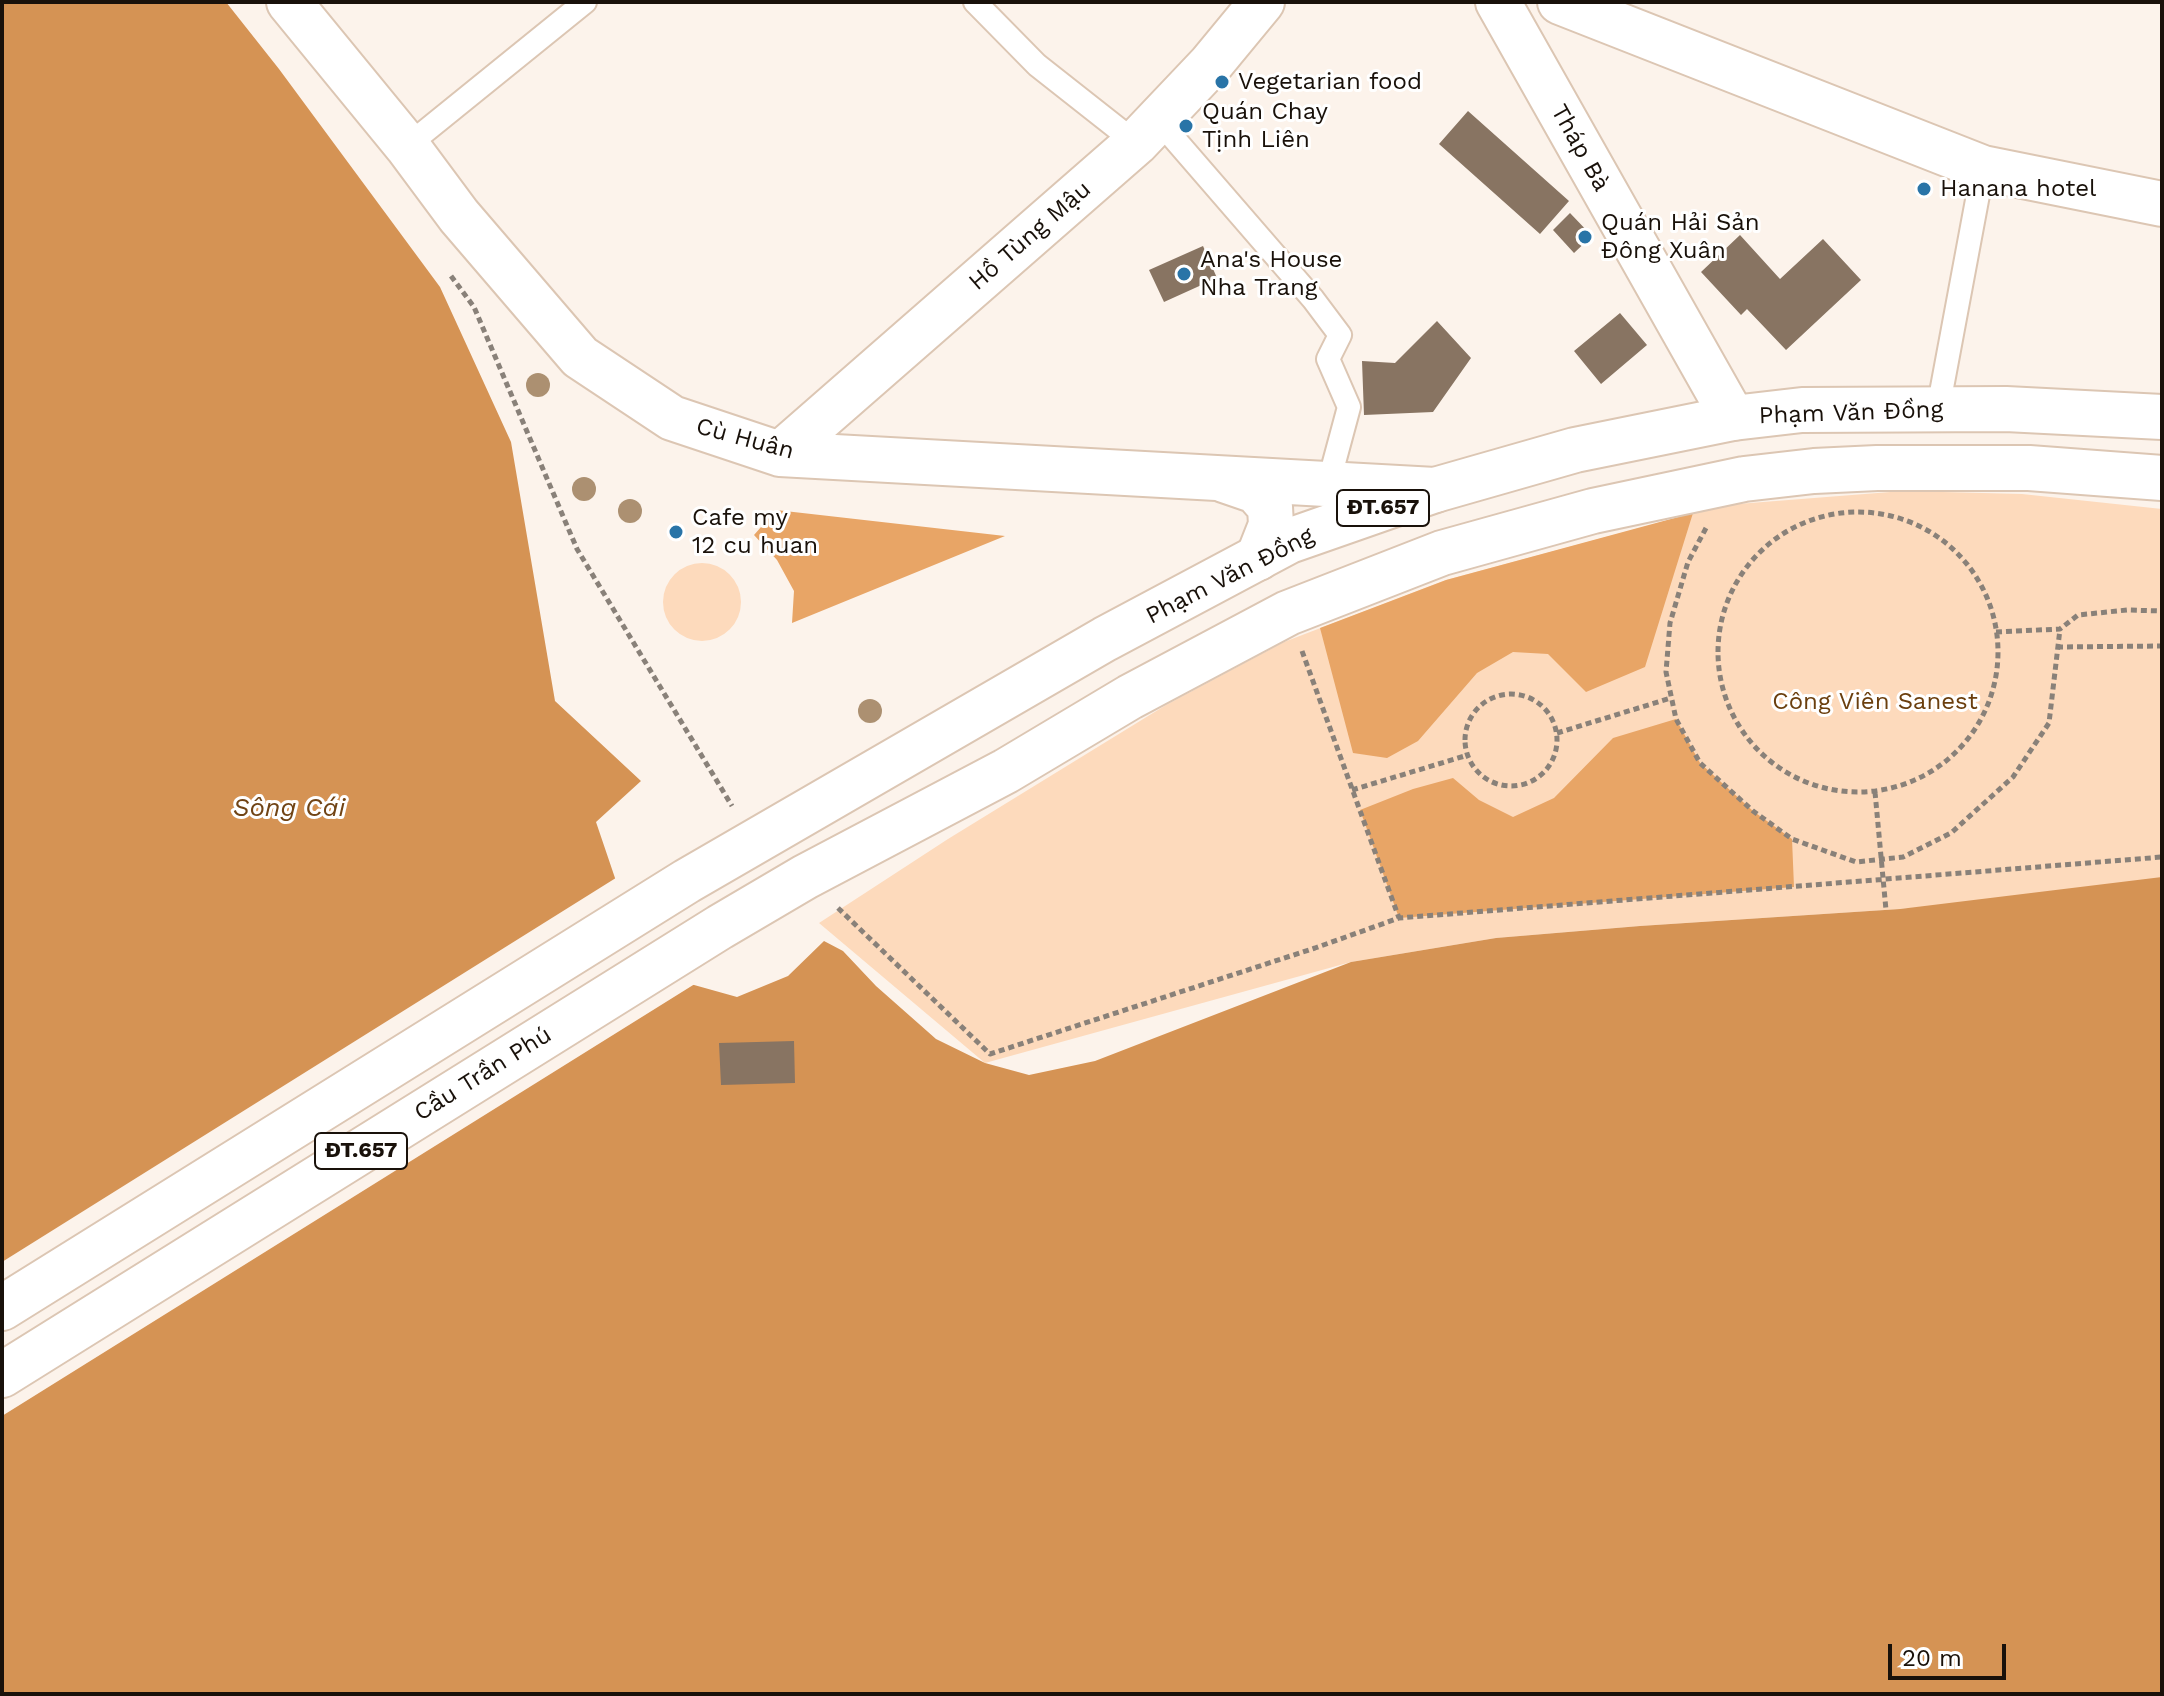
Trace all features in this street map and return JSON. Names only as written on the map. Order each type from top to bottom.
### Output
[{"type":"main road","name":"Cù Huân","points":[[289,2],[407,146],[459,216],[580,357],[672,418],[780,454],[1435,490]]},
{"type":"main road","name":"Hồ Tùng Mậu","points":[[780,454],[1147,132],[1210,65],[1262,2]]},
{"type":"main road","name":"Tháp Bà","points":[[1498,2],[1733,418]]},
{"type":"main road","points":[[1560,2],[1983,168],[2162,204]]},
{"type":"main road","name":"Phạm Văn Đồng","points":[[2,1308],[687,881],[1105,639],[1289,541],[1435,490],[1575,450],[1733,418],[1802,410],[1938,409],[2006,409],[2162,417]]},
{"type":"main road","name":"ĐT.657","points":[[805,877],[1006,771],[1130,697],[1288,613],[1442,553],[1593,511],[1731,482],[1814,471],[2029,468],[2162,478]]},
{"type":"main road","points":[[1222,479],[1256,491],[1270,507],[1271,525],[1258,558]]},
{"type":"main road","name":"Cầu Trần Phú","points":[[2,1375],[805,877]]},
{"type":"lane","points":[[407,146],[585,2]]},
{"type":"lane","points":[[975,2],[1037,65],[1147,132],[1313,299],[1340,335],[1328,359],[1349,407],[1328,485]]},
{"type":"lane","points":[[1938,409],[1983,168]]},
{"type":"path","points":[[445,269],[474,307],[577,549],[732,806]]},
{"type":"path","points":[[1731,482],[1688,562],[1670,623],[1666,672],[1676,719],[1700,763],[1753,811],[1792,839],[1856,862],[1903,857],[1951,833],[2013,777],[2049,723],[2060,629]]},
{"type":"path","points":[[1864,511],[1909,521],[1949,546],[1979,582],[1996,632],[1998,671],[1984,715],[1957,753],[1920,779],[1875,792],[1829,790],[1786,773],[1750,743],[1727,703],[1717,658],[1723,611],[1743,570],[1776,537],[1818,517],[1864,511]]},
{"type":"path","points":[[1996,632],[2060,629],[2078,615],[2127,610],[2162,611]]},
{"type":"path","points":[[1288,613],[1399,918]]},
{"type":"path","points":[[2057,647],[2162,646]]},
{"type":"path","points":[[1514,694],[1529,698],[1543,706],[1552,718],[1557,733],[1557,748],[1552,763],[1542,775],[1529,783],[1514,786],[1485,778],[1468,755],[1465,740],[1467,725],[1475,711],[1499,695],[1514,694]]},
{"type":"path","points":[[1557,733],[1671,698]]},
{"type":"path","points":[[1352,790],[1468,755]]},
{"type":"path","points":[[1875,792],[1886,910]]},
{"type":"path","points":[[805,877],[990,1054],[1399,918],[2162,857]]},
{"type":"green space","name":"Công Viên Sanest","points":[[1903,491],[2022,494],[2162,509],[2162,887],[1496,938],[1351,962],[985,1063],[819,923],[948,839],[1166,705],[1284,642],[1446,580],[1725,505]]},
{"type":"green space","points":[[702,563],[717,566],[734,580],[741,602],[738,617],[724,634],[702,641],[687,638],[670,624],[663,602],[666,587],[680,570]]},
{"type":"shaded area","points":[[776,510],[1005,536],[792,623],[794,591],[777,560],[754,535]]},
{"type":"shaded area","points":[[1693,513],[1645,667],[1586,692],[1548,654],[1513,652],[1477,673],[1418,741],[1387,758],[1353,753],[1320,628],[1446,580]]},
{"type":"shaded area","points":[[1676,719],[1700,763],[1753,811],[1792,839],[1794,887],[1399,918],[1360,810],[1413,789],[1453,778],[1479,800],[1513,817],[1554,798],[1613,738]]},
{"type":"water","name":"Sông Cái","points":[[2,2],[226,2],[440,287],[511,442],[555,701],[641,781],[596,822],[634,934],[687,983],[737,997],[788,976],[824,941],[843,951],[876,986],[936,1039],[985,1063],[1029,1075],[1095,1061],[1351,962],[1496,938],[1900,909],[2162,877],[2162,1694],[2,1694]]},
{"type":"pier","points":[[619,876],[638,932],[689,979],[698,982],[2,1416],[2,1262]]},
{"type":"building","points":[[1468,111],[1569,201],[1540,234],[1439,144]]},
{"type":"building","points":[[1570,213],[1592,236],[1574,253],[1553,230]]},
{"type":"building","points":[[1740,235],[1780,279],[1823,239],[1861,280],[1786,350],[1747,309],[1741,315],[1701,272]]},
{"type":"building","name":"Ana's House Nha Trang","points":[[1203,246],[1217,278],[1164,302],[1149,270]]},
{"type":"building","points":[[1620,313],[1647,345],[1601,384],[1574,351]]},
{"type":"building","points":[[1437,321],[1471,358],[1433,412],[1364,415],[1362,361],[1395,363]]},
{"type":"building","points":[[794,1041],[795,1083],[721,1085],[719,1043]]},
{"type":"place","name":"Vegetarian food","points":[[1222,82]]},
{"type":"place","name":"Quán Chay Tịnh Liên","points":[[1186,126]]},
{"type":"place","name":"Hanana hotel","points":[[1924,189]]},
{"type":"place","name":"Quán Hải Sản Đông Xuân","points":[[1585,237]]},
{"type":"place","name":"Ana's House Nha Trang","points":[[1184,274]]},
{"type":"place","name":"Cafe my 12 cu huan","points":[[676,532]]}]
